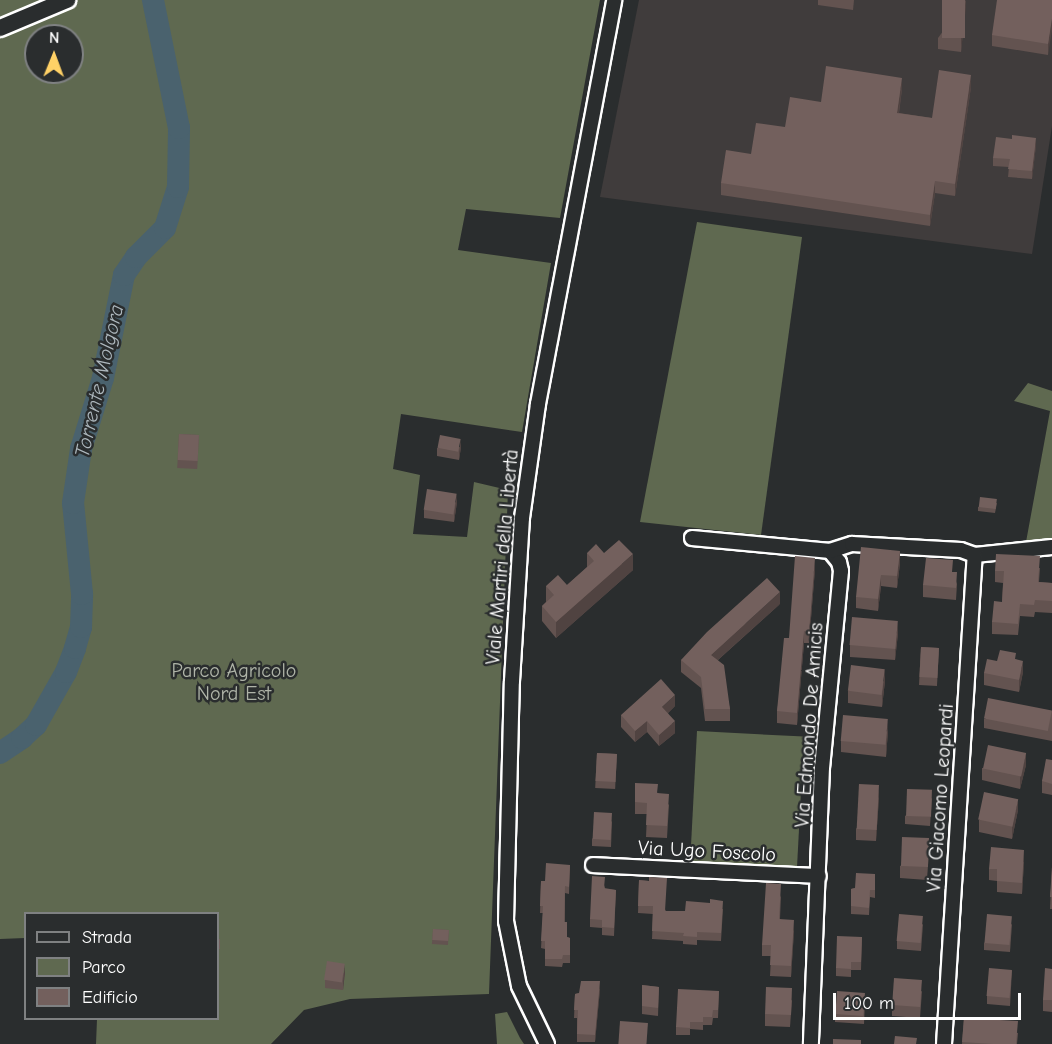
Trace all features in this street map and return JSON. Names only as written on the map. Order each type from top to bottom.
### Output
[{"type":"main road","points":[[0,28],[67,0]]},
{"type":"street","name":"Viale Martiri della Libertà","points":[[547,1044],[519,986],[506,921],[511,692],[519,553],[528,459],[614,0]]},
{"type":"street","points":[[692,538],[830,551],[852,544],[961,550],[975,555],[1052,547]]},
{"type":"street","name":"Via Edmondo De Amicis","points":[[811,1044],[822,767],[841,571],[836,555],[830,551]]},
{"type":"street","name":"Via Giacomo Leopardi","points":[[944,1044],[975,555]]},
{"type":"street","name":"Via Ugo Foscolo","points":[[593,865],[819,876]]},
{"type":"shaded area","points":[[639,0],[1052,0],[1052,126],[1032,254],[600,197]]},
{"type":"green space","name":"Parco Agricolo Nord Est","points":[[0,0],[600,0],[560,218],[466,209],[458,250],[551,263],[522,432],[401,414],[393,469],[420,475],[413,534],[467,537],[474,482],[508,490],[489,994],[350,999],[304,1010],[271,1044],[96,1044],[97,1020],[219,1020],[219,912],[24,912],[24,938],[0,939]]},
{"type":"green space","points":[[697,222],[802,237],[761,535],[640,522]]},
{"type":"green space","points":[[1028,383],[1052,391],[1052,538],[1026,542],[1050,411],[1014,401]]},
{"type":"green space","points":[[697,731],[804,737],[797,867],[690,862]]},
{"type":"green space","points":[[507,1012],[524,1044],[497,1044],[495,1014]]},
{"type":"building","points":[[942,0],[965,0],[965,38],[942,38]]},
{"type":"building","points":[[997,0],[1052,0],[1048,44],[992,35]]},
{"type":"building","points":[[826,66],[902,78],[897,113],[932,118],[939,70],[971,75],[955,184],[935,181],[930,215],[721,183],[726,150],[751,154],[756,123],[785,127],[790,97],[821,102]]},
{"type":"building","points":[[1012,135],[1036,138],[1032,171],[1008,169],[1010,159],[993,158],[996,137],[1012,139]]},
{"type":"building","points":[[179,434],[199,435],[198,461],[178,460]]},
{"type":"building","points":[[440,435],[461,439],[458,452],[438,448]]},
{"type":"building","points":[[427,489],[457,494],[453,514],[424,510]]},
{"type":"building","points":[[980,497],[997,499],[996,509],[979,507]]},
{"type":"building","points":[[619,540],[633,554],[556,622],[542,606],[554,595],[546,586],[558,575],[567,585],[594,561],[587,553],[596,544],[604,553]]},
{"type":"building","points":[[861,547],[900,551],[897,576],[881,575],[878,599],[856,597]]},
{"type":"building","points":[[996,554],[1040,556],[1038,582],[1052,583],[1052,601],[1035,600],[1034,605],[1020,604],[1018,624],[992,622],[994,601],[1002,602],[1004,571],[995,571]]},
{"type":"building","points":[[795,556],[815,558],[809,632],[804,631],[797,713],[777,711],[784,638],[789,638]]},
{"type":"building","points":[[926,558],[953,560],[952,572],[957,572],[956,588],[923,585]]},
{"type":"building","points":[[767,578],[780,592],[711,655],[724,665],[730,709],[705,709],[701,677],[681,660],[707,632]]},
{"type":"building","points":[[852,617],[898,621],[895,649],[850,645]]},
{"type":"building","points":[[921,647],[939,648],[937,678],[919,677]]},
{"type":"building","points":[[1000,650],[1016,653],[1015,659],[1023,661],[1019,680],[984,673],[987,659],[997,661]]},
{"type":"building","points":[[851,665],[885,669],[882,695],[848,691]]},
{"type":"building","points":[[661,679],[675,695],[662,707],[675,721],[659,735],[647,721],[635,731],[621,715]]},
{"type":"building","points":[[988,698],[1052,710],[1048,731],[984,719]]},
{"type":"building","points":[[843,715],[888,719],[886,745],[841,741]]},
{"type":"building","points":[[988,745],[1026,753],[1021,777],[983,768]]},
{"type":"building","points":[[597,753],[617,754],[616,782],[596,781]]},
{"type":"building","points":[[1046,759],[1052,760],[1052,784],[1042,781]]},
{"type":"building","points":[[635,783],[658,784],[657,793],[669,794],[667,826],[646,825],[647,803],[635,802]]},
{"type":"building","points":[[859,784],[879,785],[877,830],[857,829]]},
{"type":"building","points":[[907,789],[932,790],[931,817],[906,816]]},
{"type":"building","points":[[984,792],[1018,799],[1012,827],[978,819]]},
{"type":"building","points":[[594,812],[612,813],[611,840],[593,839]]},
{"type":"building","points":[[902,837],[929,838],[928,867],[901,866]]},
{"type":"building","points":[[991,847],[1024,850],[1022,883],[997,881],[997,869],[989,869]]},
{"type":"building","points":[[546,863],[570,865],[569,887],[565,886],[564,922],[567,922],[567,937],[570,938],[570,955],[563,955],[562,959],[545,959],[545,941],[541,941],[543,906],[540,906],[541,881],[545,881]]},
{"type":"building","points":[[1052,867],[1052,897],[1050,897]]},
{"type":"building","points":[[856,873],[875,874],[875,890],[870,890],[869,908],[851,906],[851,889],[855,888]]},
{"type":"building","points":[[592,876],[605,877],[604,888],[616,890],[614,928],[602,927],[602,920],[590,919]]},
{"type":"building","points":[[649,877],[667,878],[665,911],[685,911],[686,901],[710,903],[710,899],[723,901],[721,933],[697,932],[697,937],[683,936],[684,933],[652,931],[653,906],[638,906],[639,880],[649,881]]},
{"type":"building","points":[[766,883],[781,884],[779,919],[794,920],[791,966],[770,965],[771,945],[762,945]]},
{"type":"building","points":[[899,914],[923,916],[921,943],[897,941]]},
{"type":"building","points":[[987,914],[1012,916],[1009,945],[984,943]]},
{"type":"building","points":[[433,929],[449,930],[448,941],[432,940]]},
{"type":"building","points":[[837,936],[862,937],[861,962],[851,962],[851,969],[836,968]]},
{"type":"building","points":[[327,961],[345,964],[342,983],[324,980]]},
{"type":"building","points":[[989,968],[1012,970],[1009,998],[987,996]]},
{"type":"building","points":[[1045,968],[1052,969],[1052,1000],[1043,1000]]},
{"type":"building","points":[[894,978],[922,980],[920,1007],[892,1005]]},
{"type":"building","points":[[581,981],[600,981],[595,1035],[577,1034],[578,1010],[574,1010],[575,994],[579,993]]},
{"type":"building","points":[[642,985],[659,987],[658,1008],[642,1006]]},
{"type":"building","points":[[766,987],[792,988],[791,1015],[765,1014]]},
{"type":"building","points":[[678,989],[719,991],[718,1010],[713,1010],[712,1017],[703,1017],[703,1022],[690,1022],[690,1028],[676,1027]]},
{"type":"building","points":[[837,991],[865,993],[863,1016],[835,1014]]},
{"type":"building","points":[[964,1018],[1018,1021],[1016,1044],[962,1042]]},
{"type":"building","points":[[620,1021],[648,1023],[646,1044],[618,1044]]},
{"type":"building","points":[[895,1036],[917,1038],[916,1044],[894,1044]]},
{"type":"building","points":[[833,1039],[861,1040],[861,1044],[833,1044]]},
{"type":"waterway","name":"Torrente Molgora","points":[[0,753],[36,725],[66,672],[75,648],[81,627],[82,594],[73,503],[81,449],[103,378],[124,275],[136,257],[165,228],[178,187],[179,128],[153,0]]}]
